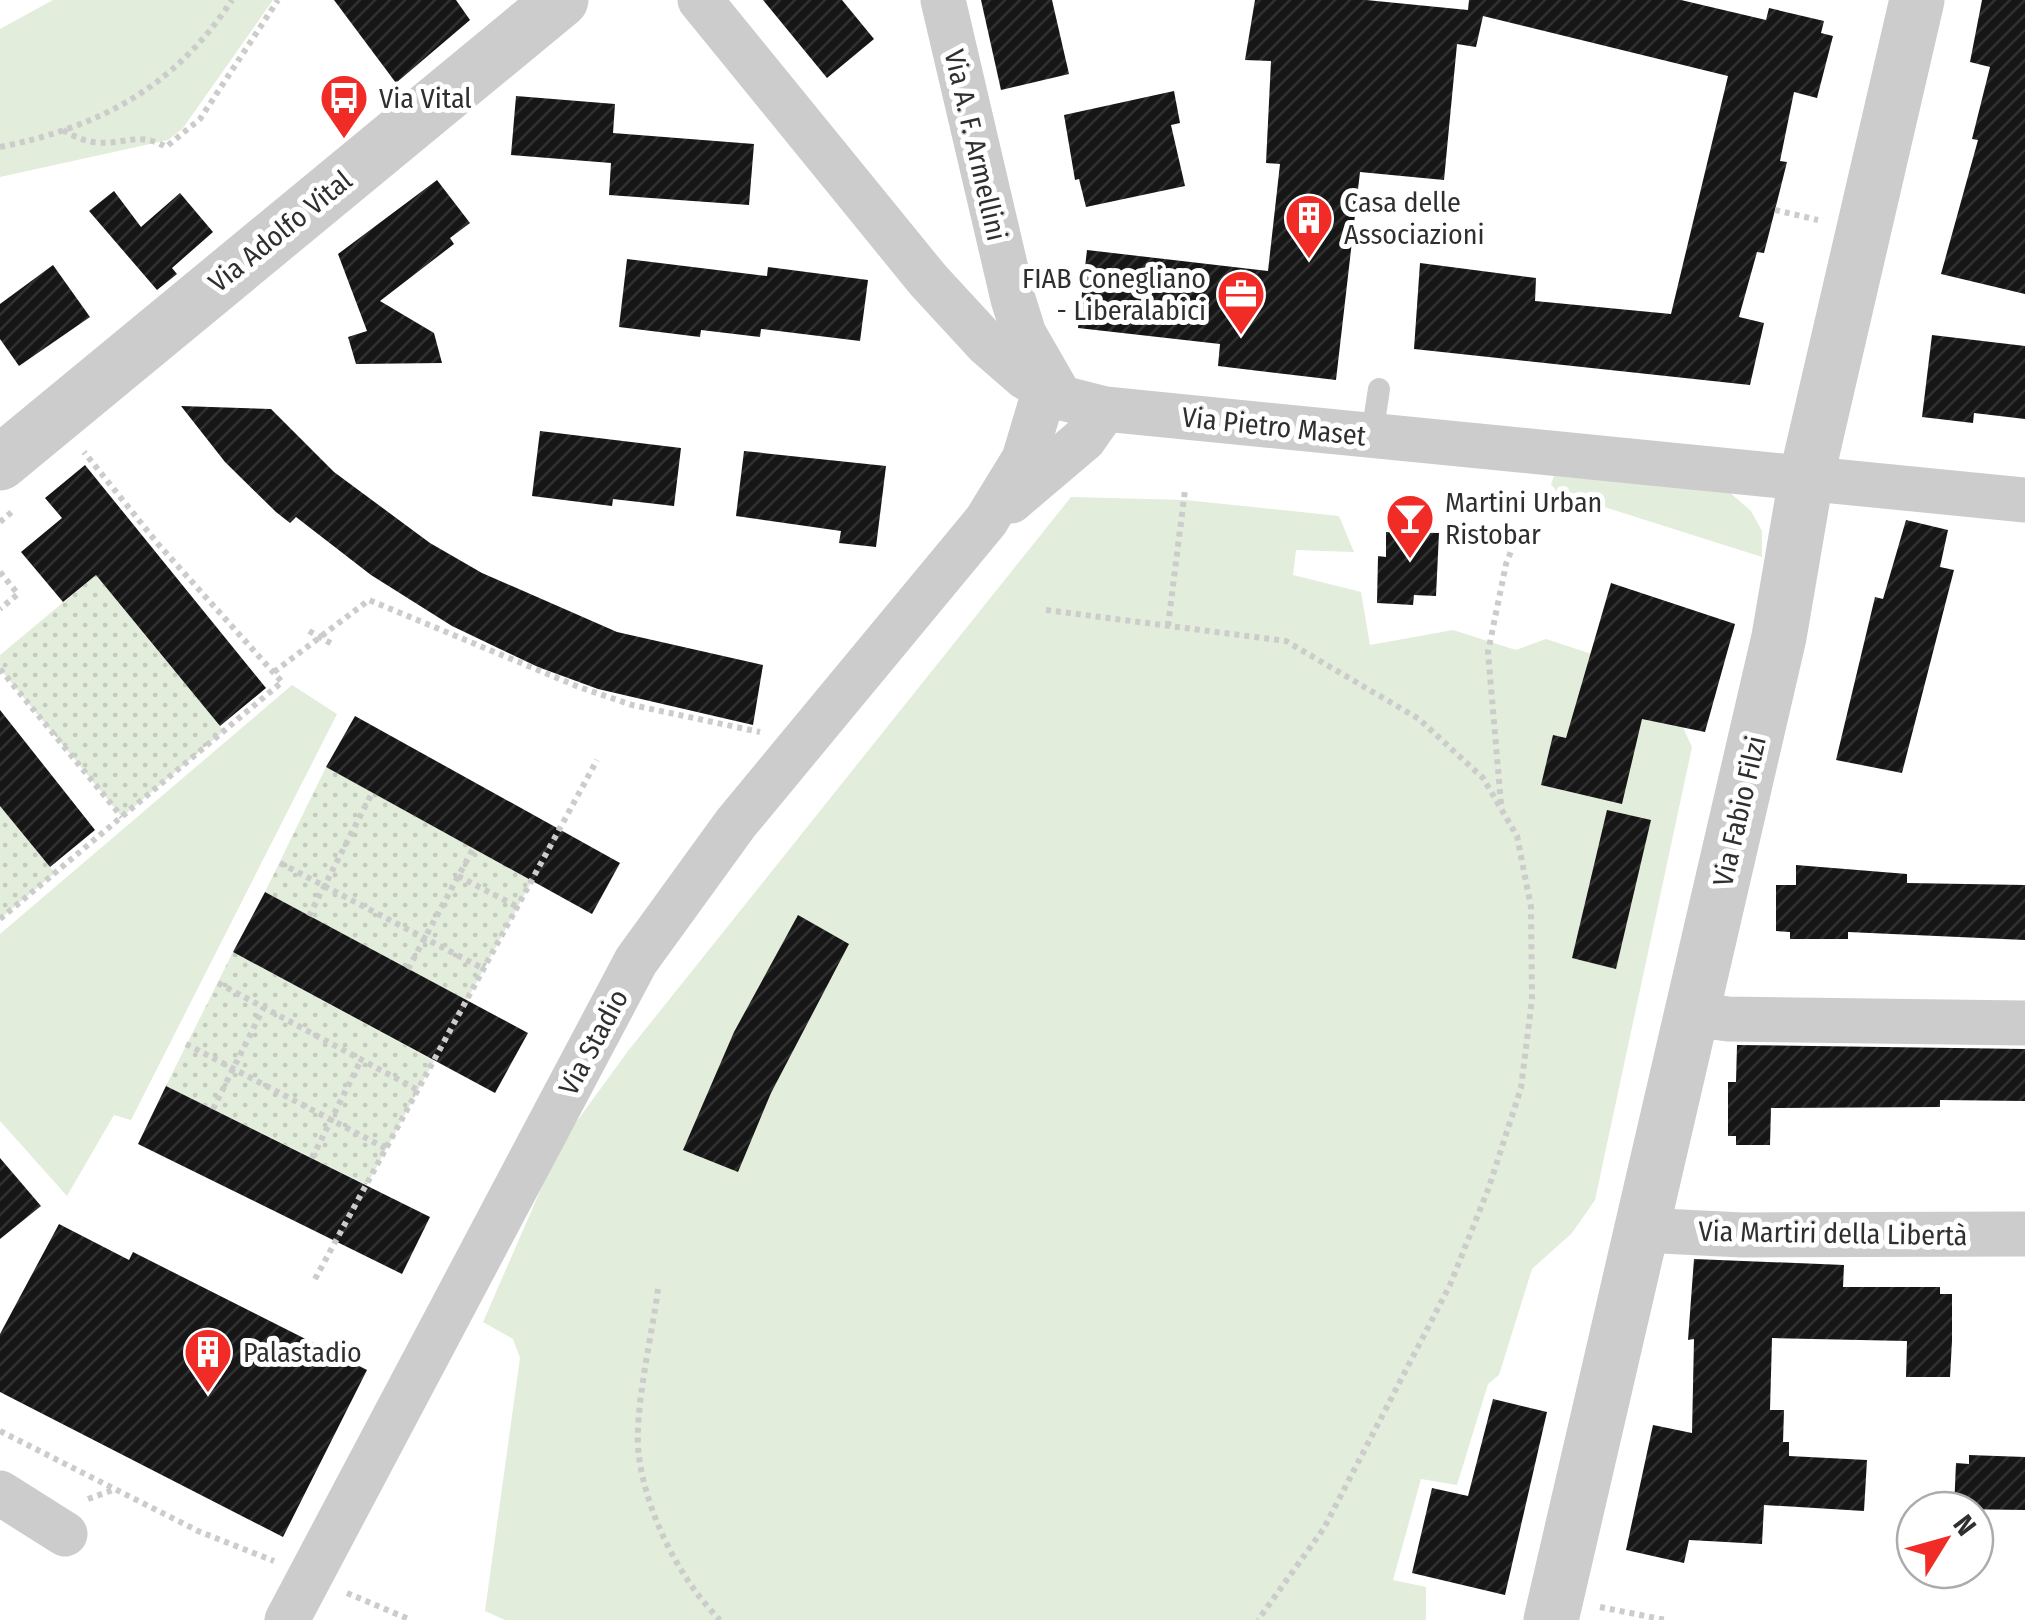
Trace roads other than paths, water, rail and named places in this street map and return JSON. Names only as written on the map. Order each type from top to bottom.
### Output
[{"type":"street","name":"Via Adolfo Vital","points":[[0,463],[561,0]]},
{"type":"street","name":"Via Pietro Maset","points":[[700,0],[928,280],[987,344],[1054,393],[1105,409],[2025,500]]},
{"type":"street","name":"Via A. F. Armellini","points":[[943,0],[996,236],[1024,334],[1054,393]]},
{"type":"street","name":"Via Fabio Filzi","points":[[1568,1612],[1641,1230],[1779,637],[1806,479],[1918,0]]},
{"type":"street","points":[[928,280],[947,284],[980,274],[992,260],[996,236]]},
{"type":"street","name":"Via Stadio","points":[[288,1620],[636,961],[674,906],[804,741],[986,521],[1024,459],[1054,393]]},
{"type":"street","name":"Via Stadio","points":[[986,521],[1084,439],[1105,409]]},
{"type":"street","points":[[1692,1014],[1728,1019],[2025,1023]]},
{"type":"street","name":"Via Martiri della Libertà","points":[[1641,1230],[1742,1235],[2025,1234]]},
{"type":"street","points":[[0,1492],[65,1534]]},
{"type":"lane","points":[[1372,435],[1378,388]]},
{"type":"place","name":"Via Vital","points":[[344,140]]},
{"type":"place","name":"Casa delle Associazioni","points":[[1309,260]]},
{"type":"place","name":"FIAB Conegliano - Liberalabici","points":[[1241,336]]},
{"type":"place","name":"Martini Urban Ristobar","points":[[1410,560]]},
{"type":"place","name":"Palastadio","points":[[208,1394]]}]
